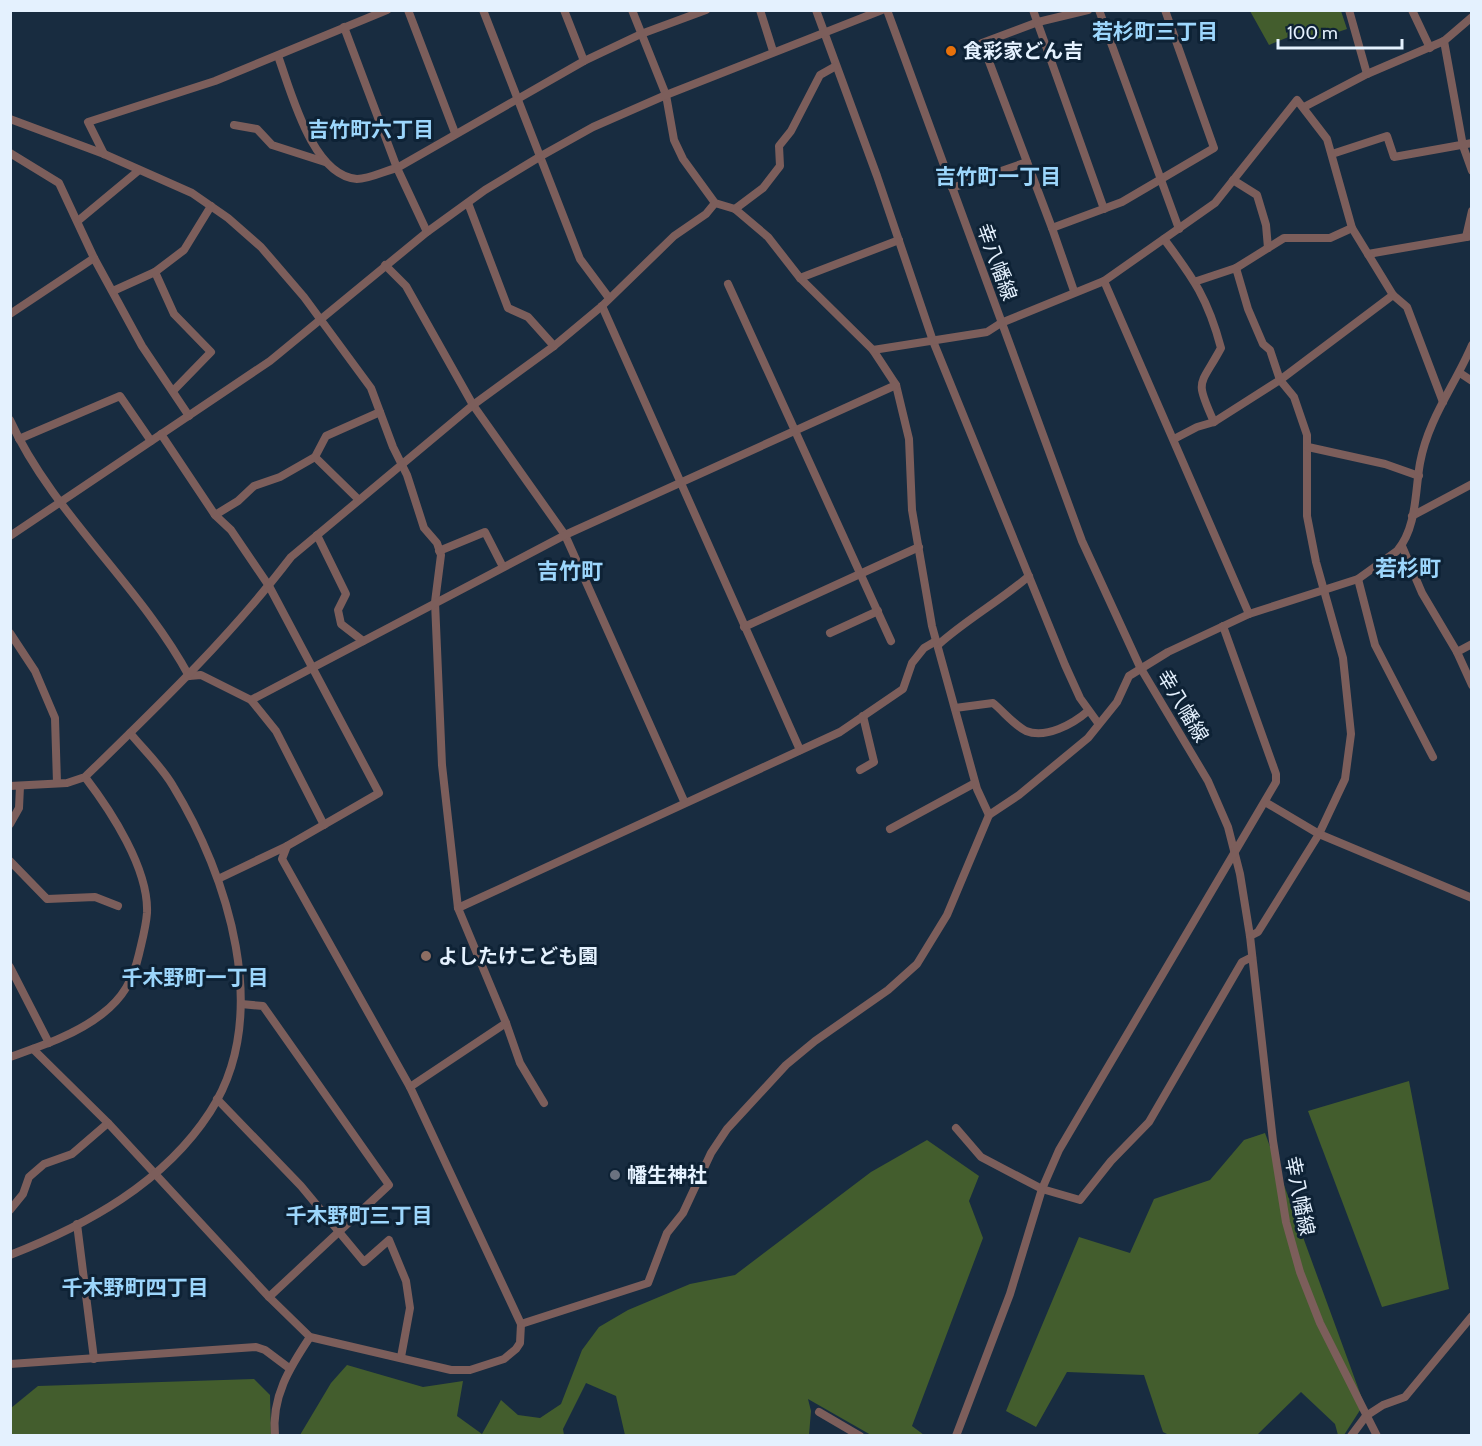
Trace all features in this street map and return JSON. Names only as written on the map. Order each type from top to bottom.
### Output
[{"type":"street","points":[[104,154],[88,122],[215,81],[387,10]]},
{"type":"street","points":[[408,10],[455,133]]},
{"type":"street","points":[[483,10],[580,259],[609,298]]},
{"type":"street","points":[[564,10],[584,61]]},
{"type":"street","points":[[632,10],[666,94],[674,140],[683,159],[715,203],[735,209],[768,237],[800,278],[873,350],[896,385],[909,439],[912,510],[937,643],[975,783],[989,815]]},
{"type":"street","points":[[760,10],[773,51]]},
{"type":"street","points":[[816,10],[933,341],[1065,665],[1088,711],[1098,723]]},
{"type":"street","points":[[10,536],[270,361],[427,232],[541,156],[592,127],[666,94],[773,51],[825,35],[882,10]]},
{"type":"street","name":"幸八幡線","points":[[887,10],[1082,540],[1140,667],[1208,781],[1228,827],[1235,851],[1250,936],[1273,1141],[1286,1222],[1300,1272],[1320,1323],[1377,1436]]},
{"type":"street","points":[[1033,10],[1104,209]]},
{"type":"street","points":[[1074,291],[982,43],[1038,22],[1088,10]]},
{"type":"street","points":[[1099,10],[1179,229]]},
{"type":"street","points":[[1052,228],[1104,209],[1214,148],[1165,10]]},
{"type":"street","points":[[1349,10],[1368,74]]},
{"type":"street","points":[[1412,10],[1430,48]]},
{"type":"street","points":[[234,125],[257,129],[272,145],[325,162],[343,176],[357,179],[397,168],[584,61],[641,34],[701,12]]},
{"type":"street","points":[[1304,108],[1368,74],[1444,41],[1472,17]]},
{"type":"street","points":[[344,27],[397,168],[427,232]]},
{"type":"street","points":[[1460,27],[1472,30]]},
{"type":"street","points":[[1444,41],[1472,171]]},
{"type":"street","points":[[278,56],[299,115],[325,162]]},
{"type":"street","points":[[735,209],[763,188],[780,166],[779,146],[791,131],[820,75],[836,66]]},
{"type":"street","points":[[873,350],[987,332],[1001,323],[1104,280],[1215,203],[1297,100],[1327,139],[1352,228],[1393,295],[1407,307],[1443,402]]},
{"type":"street","points":[[10,119],[104,154],[192,193],[211,206],[261,247],[322,319],[370,388],[393,447],[403,463],[424,528],[440,550],[435,602],[442,765],[458,908],[506,1023],[520,1063],[544,1103]]},
{"type":"street","points":[[1332,153],[1387,136],[1394,157],[1468,144]]},
{"type":"street","points":[[10,153],[59,183],[79,220],[94,258],[142,346],[189,416]]},
{"type":"street","points":[[952,188],[1027,162]]},
{"type":"street","points":[[79,220],[138,171]]},
{"type":"street","points":[[1233,180],[1257,195],[1266,225],[1268,248]]},
{"type":"street","points":[[468,203],[508,308],[528,317],[554,346]]},
{"type":"street","points":[[10,786],[57,783],[85,777],[189,676],[269,586],[291,557],[473,405],[554,346],[602,306],[674,237],[706,214],[715,203]]},
{"type":"street","points":[[113,291],[156,272],[183,250],[211,206]]},
{"type":"street","points":[[1368,254],[1469,236],[1472,211]]},
{"type":"street","points":[[1197,281],[1236,268],[1284,238],[1330,238],[1352,228]]},
{"type":"street","points":[[1164,239],[1197,281],[1213,318],[1221,348],[1203,376],[1201,392],[1214,422]]},
{"type":"street","points":[[800,278],[899,240]]},
{"type":"street","points":[[10,314],[94,258]]},
{"type":"street","points":[[385,265],[406,285],[473,405],[566,535],[684,801]]},
{"type":"street","points":[[1236,268],[1248,309],[1263,345],[1270,350],[1280,380],[1294,397],[1301,413],[1308,447],[1307,516],[1343,658],[1351,734],[1345,779],[1319,834],[1258,932],[1250,936]]},
{"type":"street","points":[[156,272],[174,315],[211,352],[172,390]]},
{"type":"street","points":[[1104,280],[1249,614]]},
{"type":"street","points":[[728,284],[891,641]]},
{"type":"street","points":[[1174,439],[1197,427],[1214,422],[1280,380],[1393,295]]},
{"type":"street","points":[[602,306],[800,750]]},
{"type":"street","points":[[521,1324],[648,1283],[668,1233],[682,1213],[711,1153],[728,1129],[786,1065],[815,1041],[888,990],[917,964],[947,915],[989,815],[1020,795],[1088,738],[1117,702],[1129,676],[1140,667],[1249,614],[1358,579],[1389,559],[1402,546],[1412,516],[1425,440],[1443,402],[1469,357],[1472,345]]},
{"type":"street","points":[[1460,372],[1472,381]]},
{"type":"street","points":[[251,700],[566,535],[896,385]]},
{"type":"street","points":[[19,439],[120,396],[151,441]]},
{"type":"street","points":[[215,515],[238,501],[254,486],[280,477],[315,457],[326,436],[380,412]]},
{"type":"street","points":[[10,420],[25,452],[61,502],[126,581],[189,676]]},
{"type":"street","points":[[161,434],[215,515],[231,530],[269,586],[379,793],[287,846],[218,879]]},
{"type":"street","points":[[1308,447],[1385,465],[1419,476]]},
{"type":"street","points":[[315,457],[359,500]]},
{"type":"street","points":[[1412,516],[1472,484]]},
{"type":"street","points":[[440,550],[485,532],[503,567]]},
{"type":"street","points":[[317,536],[346,594],[338,610],[341,624],[363,641]]},
{"type":"street","points":[[1402,546],[1422,593],[1457,652],[1472,685]]},
{"type":"street","points":[[744,627],[919,547]]},
{"type":"street","points":[[458,908],[684,801],[840,732],[903,689],[912,663],[924,648],[937,643],[1029,576]]},
{"type":"street","points":[[1358,579],[1376,645],[1433,757]]},
{"type":"street","points":[[830,633],[878,611]]},
{"type":"street","points":[[956,1436],[1010,1294],[1042,1189],[1059,1150],[1276,782],[1276,774],[1222,626]]},
{"type":"street","points":[[10,633],[40,682],[55,717],[57,783]]},
{"type":"street","points":[[1457,652],[1472,644]]},
{"type":"street","points":[[189,676],[201,675],[251,700],[276,731],[324,825]]},
{"type":"street","points":[[955,708],[993,703],[1027,731],[1039,733],[1052,731],[1088,711]]},
{"type":"street","points":[[860,770],[874,762],[863,716]]},
{"type":"street","points":[[10,1255],[44,1242],[127,1197],[155,1174],[185,1146],[218,1099],[233,1054],[241,1004],[233,925],[211,856],[172,784],[130,733]]},
{"type":"street","points":[[10,1057],[49,1043],[93,1020],[121,996],[135,971],[147,912],[139,872],[107,806],[85,777]]},
{"type":"street","points":[[890,829],[975,783]]},
{"type":"street","points":[[10,824],[19,808],[20,786]]},
{"type":"street","points":[[1265,802],[1319,834],[1472,898]]},
{"type":"street","points":[[33,1049],[108,1123],[269,1297],[310,1337],[451,1370],[485,1367],[504,1359],[516,1349],[520,1342],[521,1324],[410,1087],[282,859],[287,846]]},
{"type":"street","points":[[10,861],[47,899],[95,897],[118,906]]},
{"type":"street","points":[[956,1128],[981,1157],[1042,1189],[1080,1200],[1111,1161],[1149,1122],[1242,962],[1252,957]]},
{"type":"street","points":[[10,967],[49,1043]]},
{"type":"street","points":[[241,1004],[263,1006],[389,1185],[269,1297]]},
{"type":"street","points":[[410,1087],[506,1023]]},
{"type":"street","points":[[218,1099],[301,1186],[364,1262],[389,1240],[406,1281],[410,1308],[400,1357]]},
{"type":"street","points":[[10,1209],[23,1194],[30,1177],[37,1170],[44,1164],[72,1154],[108,1123]]},
{"type":"street","points":[[77,1224],[94,1359]]},
{"type":"street","points":[[1351,1436],[1366,1416],[1383,1405],[1405,1397],[1472,1316]]},
{"type":"street","points":[[275,1436],[275,1406],[290,1368],[310,1337]]},
{"type":"street","points":[[10,1364],[256,1347],[265,1350],[290,1368]]},
{"type":"street","points":[[819,1412],[861,1436]]},
{"type":"green space","points":[[1250,11],[1341,11],[1347,29],[1311,41],[1306,30],[1269,45]]},
{"type":"green space","points":[[1409,1081],[1449,1289],[1382,1307],[1308,1111]]},
{"type":"green space","points":[[1265,1133],[1364,1404],[1344,1435],[1338,1435],[1335,1424],[1301,1392],[1257,1435],[1169,1435],[1163,1432],[1144,1375],[1067,1372],[1036,1427],[1006,1411],[1079,1237],[1130,1253],[1154,1199],[1210,1180],[1244,1140]]},
{"type":"green space","points":[[927,1140],[979,1176],[969,1201],[983,1238],[912,1426],[924,1435],[871,1435],[808,1399],[811,1411],[809,1435],[625,1435],[616,1396],[586,1383],[563,1429],[564,1435],[300,1435],[331,1383],[347,1365],[423,1387],[463,1381],[457,1416],[482,1434],[501,1400],[518,1415],[540,1418],[561,1404],[582,1350],[599,1327],[628,1310],[690,1284],[735,1275],[871,1172]]},
{"type":"green space","points":[[254,1379],[270,1395],[271,1435],[11,1436],[11,1408],[38,1386]]},
{"type":"place","name":"食彩家どん吉","points":[[951,51]]},
{"type":"place","name":"よしたけこども園","points":[[426,956]]},
{"type":"place","name":"幡生神社","points":[[615,1175]]},
{"type":"district","name":"若杉町三丁目","points":[[1155,31]]},
{"type":"district","name":"吉竹町六丁目","points":[[371,129]]},
{"type":"district","name":"吉竹町一丁目","points":[[998,176]]},
{"type":"district","name":"若杉町","points":[[1408,568]]},
{"type":"district","name":"吉竹町","points":[[570,571]]},
{"type":"district","name":"千木野町一丁目","points":[[195,977]]},
{"type":"district","name":"千木野町三丁目","points":[[359,1215]]},
{"type":"district","name":"千木野町四丁目","points":[[135,1287]]}]
